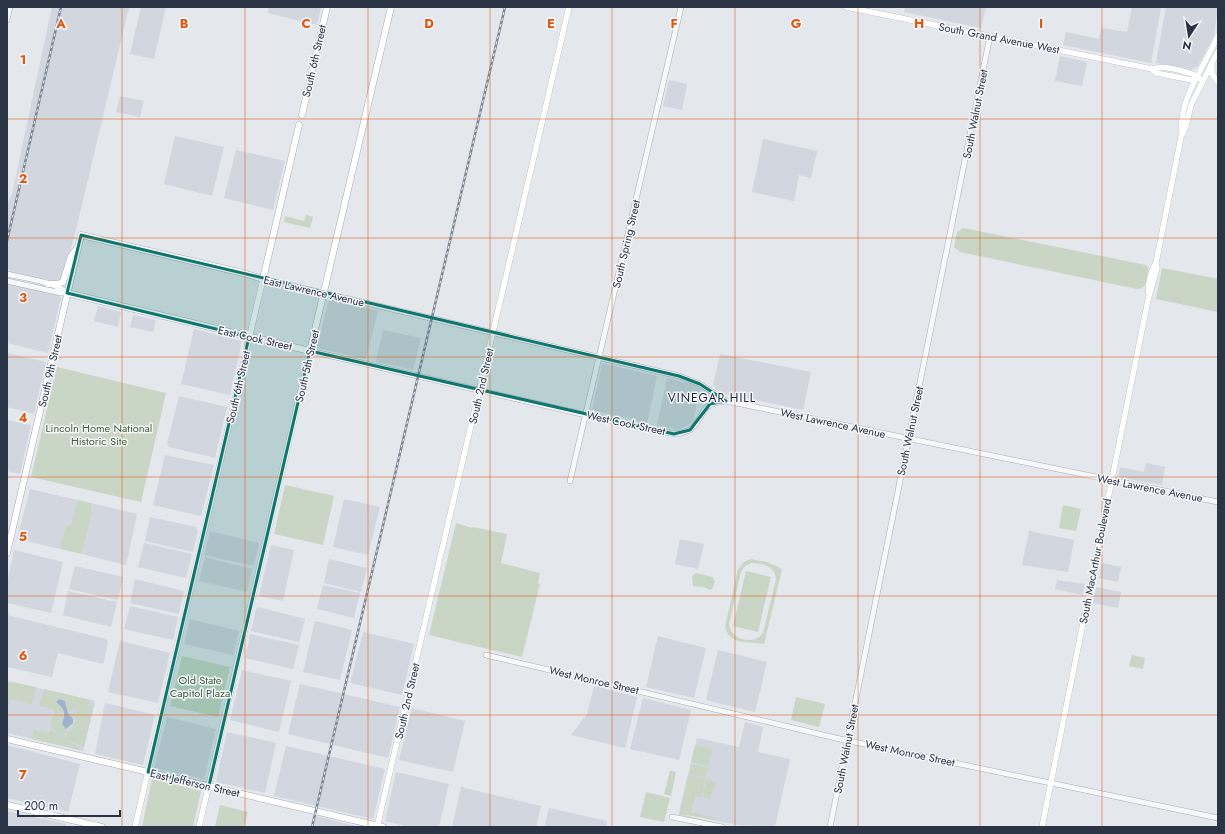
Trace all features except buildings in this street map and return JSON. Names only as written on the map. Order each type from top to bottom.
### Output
[{"type":"main road","name":"South 6th Street","points":[[302,115],[327,7]]},
{"type":"main road","name":"South 5th Street","points":[[199,827],[391,7]]},
{"type":"main road","name":"South 2nd Street","points":[[379,826],[392,764],[569,7]]},
{"type":"main road","name":"South Grand Avenue West","points":[[846,7],[1152,69],[1156,72],[1177,77],[1192,80],[1198,78]]},
{"type":"main road","name":"South MacArthur Boulevard","points":[[1042,827],[1149,294],[1153,267],[1156,263],[1182,133],[1183,112],[1218,35]]},
{"type":"main road","name":"South MacArthur Boulevard","points":[[1182,133],[1186,126],[1191,106],[1218,51]]},
{"type":"main road","points":[[1212,65],[1212,74],[1218,82]]},
{"type":"main road","name":"South Grand Avenue West","points":[[1152,69],[1157,67],[1194,74],[1198,78],[1204,80]]},
{"type":"main road","points":[[1177,77],[1189,84],[1190,94]]},
{"type":"main road","name":"South 6th Street","points":[[135,827],[299,125]]},
{"type":"main road","name":"East Lawrence Avenue","points":[[80,235],[263,279]]},
{"type":"main road","name":"South 9th Street","points":[[7,553],[80,235]]},
{"type":"main road","points":[[48,284],[58,284],[63,282],[71,256],[78,247]]},
{"type":"main road","name":"East Cook Street","points":[[67,293],[310,351]]},
{"type":"main road","name":"East Jefferson Street","points":[[7,739],[379,826]]},
{"type":"main road","points":[[7,805],[102,827]]},
{"type":"street","points":[[7,20],[10,7]]},
{"type":"street","name":"South Spring Street","points":[[570,481],[681,7]]},
{"type":"street","name":"South Walnut Street","points":[[830,827],[990,36]]},
{"type":"street","name":"East Cook Street","points":[[7,274],[62,288],[67,293]]},
{"type":"street","name":"East Lawrence Avenue","points":[[263,279],[548,345]]},
{"type":"street","name":"East Cook Street","points":[[7,281],[67,293]]},
{"type":"street","name":"West Lawrence Avenue","points":[[548,345],[694,381],[726,401],[1218,502]]},
{"type":"street","name":"East Cook Street","points":[[310,351],[538,403]]},
{"type":"street","name":"West Cook Street","points":[[538,403],[655,431],[678,434],[692,428],[710,404],[726,401]]},
{"type":"street","name":"West Monroe Street","points":[[486,655],[847,740],[1218,818]]},
{"type":"street","points":[[672,817],[722,827]]},
{"type":"highlighted area","points":[[81,235],[679,376],[700,384],[726,401],[710,404],[690,430],[674,434],[310,351],[209,786],[148,772],[249,337],[67,293]]},
{"type":"shaded area","points":[[52,7],[129,7],[74,238],[62,279],[54,281],[10,272],[10,270],[7,269],[7,204],[12,194]]},
{"type":"shaded area","points":[[141,7],[166,7],[154,59],[130,54]]},
{"type":"shaded area","points":[[269,7],[321,7],[317,25],[268,13]]},
{"type":"shaded area","points":[[905,7],[986,7],[981,28],[904,12]]},
{"type":"shaded area","points":[[1132,7],[1161,8],[1151,63],[1063,45],[1066,32],[1099,39],[1101,28],[1127,32]]},
{"type":"shaded area","points":[[1166,7],[1218,7],[1214,36],[1198,66],[1191,70],[1156,63]]},
{"type":"shaded area","points":[[1060,56],[1087,62],[1082,86],[1055,81]]},
{"type":"shaded area","points":[[669,80],[687,84],[682,110],[663,106]]},
{"type":"shaded area","points":[[120,96],[144,101],[140,117],[116,112]]},
{"type":"shaded area","points":[[175,136],[224,147],[212,196],[164,184]]},
{"type":"shaded area","points":[[763,139],[817,151],[811,178],[799,175],[794,201],[752,192]]},
{"type":"shaded area","points":[[236,150],[285,161],[273,210],[224,198]]},
{"type":"shaded area","points":[[8,283],[61,297],[48,353],[7,343]]},
{"type":"shaded area","points":[[329,299],[378,311],[366,359],[317,348]]},
{"type":"shaded area","points":[[98,306],[121,312],[118,327],[94,321]]},
{"type":"shaded area","points":[[133,315],[156,320],[153,332],[130,327]]},
{"type":"shaded area","points":[[194,329],[242,341],[230,395],[181,384]]},
{"type":"shaded area","points":[[383,330],[421,338],[413,370],[376,362]]},
{"type":"shaded area","points":[[7,353],[46,362],[34,414],[7,407]]},
{"type":"shaded area","points":[[720,354],[811,372],[803,410],[720,393],[713,385]]},
{"type":"shaded area","points":[[602,363],[657,376],[647,423],[592,410]]},
{"type":"shaded area","points":[[667,378],[695,385],[700,389],[693,422],[679,430],[657,425]]},
{"type":"shaded area","points":[[179,396],[227,407],[215,458],[169,447],[167,444]]},
{"type":"shaded area","points":[[7,420],[31,425],[20,474],[7,471]]},
{"type":"shaded area","points":[[165,455],[214,465],[201,516],[153,505]]},
{"type":"shaded area","points":[[1146,463],[1165,467],[1162,485],[1118,477],[1120,467],[1144,472]]},
{"type":"shaded area","points":[[30,489],[77,500],[71,525],[65,526],[60,549],[17,539]]},
{"type":"shaded area","points":[[344,499],[380,507],[368,555],[333,547]]},
{"type":"shaded area","points":[[91,503],[137,514],[126,565],[82,554],[92,512]]},
{"type":"shaded area","points":[[150,517],[196,527],[198,531],[193,552],[145,541]]},
{"type":"shaded area","points":[[210,531],[259,543],[254,566],[204,555]]},
{"type":"shaded area","points":[[1029,531],[1074,540],[1068,572],[1022,565]]},
{"type":"shaded area","points":[[680,539],[704,544],[698,569],[675,564]]},
{"type":"shaded area","points":[[144,543],[192,554],[186,578],[138,567]]},
{"type":"shaded area","points":[[271,545],[294,550],[283,601],[259,596]]},
{"type":"shaded area","points":[[14,550],[63,562],[51,613],[7,603],[7,584]]},
{"type":"shaded area","points":[[205,557],[252,569],[247,592],[199,581]]},
{"type":"shaded area","points":[[329,559],[367,568],[361,592],[324,583]]},
{"type":"shaded area","points":[[1102,563],[1121,567],[1118,582],[1099,578]]},
{"type":"shaded area","points":[[75,566],[123,577],[118,600],[69,589]]},
{"type":"shaded area","points":[[135,579],[184,591],[179,614],[130,603]]},
{"type":"shaded area","points":[[1057,580],[1085,584],[1083,595],[1055,589]]},
{"type":"shaded area","points":[[323,585],[360,593],[354,618],[317,609]]},
{"type":"shaded area","points":[[1096,587],[1121,592],[1118,608],[1093,603]]},
{"type":"shaded area","points":[[68,591],[117,602],[111,627],[63,615]]},
{"type":"shaded area","points":[[130,606],[178,617],[173,640],[124,629]]},
{"type":"shaded area","points":[[258,607],[305,619],[299,642],[251,631],[256,609]]},
{"type":"shaded area","points":[[7,615],[106,639],[108,642],[103,664],[58,653],[52,677],[7,667]]},
{"type":"shaded area","points":[[190,619],[239,631],[233,655],[184,644]]},
{"type":"shaded area","points":[[315,621],[352,630],[340,680],[303,672]]},
{"type":"shaded area","points":[[363,632],[414,644],[402,695],[350,683]]},
{"type":"shaded area","points":[[250,634],[299,645],[293,669],[245,658]]},
{"type":"shaded area","points":[[658,636],[706,648],[694,698],[646,687]]},
{"type":"shaded area","points":[[120,641],[170,653],[158,703],[108,692]]},
{"type":"shaded area","points":[[718,650],[767,662],[755,712],[706,700]]},
{"type":"shaded area","points":[[242,670],[291,681],[279,732],[230,720]]},
{"type":"shaded area","points":[[7,681],[95,701],[83,751],[7,733]]},
{"type":"shaded area","points":[[300,684],[400,707],[388,758],[288,734]]},
{"type":"shaded area","points":[[594,686],[637,697],[625,748],[571,735],[587,714]]},
{"type":"shaded area","points":[[643,698],[691,710],[679,760],[630,749]]},
{"type":"shaded area","points":[[105,703],[155,715],[143,765],[95,754]]},
{"type":"shaded area","points":[[412,708],[465,721],[453,772],[399,760]]},
{"type":"shaded area","points":[[167,717],[216,729],[204,779],[154,768]]},
{"type":"shaded area","points":[[745,722],[763,727],[758,752],[790,759],[775,827],[737,825],[679,813],[697,738],[739,747]]},
{"type":"shaded area","points":[[227,732],[276,743],[265,793],[216,782]]},
{"type":"shaded area","points":[[7,745],[80,764],[68,812],[7,798]]},
{"type":"shaded area","points":[[286,746],[385,769],[373,819],[274,796]]},
{"type":"shaded area","points":[[396,772],[449,784],[439,827],[409,827],[385,821]]},
{"type":"shaded area","points":[[461,787],[541,806],[536,827],[452,827]]},
{"type":"shaded area","points":[[549,808],[607,821],[606,827],[544,827]]},
{"type":"shaded area","points":[[7,811],[66,824],[66,827],[7,827]]},
{"type":"shaded area","points":[[315,816],[320,817],[360,827],[312,827]]},
{"type":"green space","points":[[306,215],[313,217],[310,228],[284,222],[285,216],[304,221]]},
{"type":"green space","points":[[963,228],[1146,265],[1148,268],[1146,282],[1143,287],[1137,289],[960,252],[954,247],[957,232]]},
{"type":"green space","points":[[1162,268],[1218,279],[1218,312],[1156,299]]},
{"type":"green space","name":"Lincoln Home National Historic Site","points":[[57,367],[166,393],[141,502],[31,477]]},
{"type":"green space","points":[[285,485],[334,496],[323,545],[274,534]]},
{"type":"green space","points":[[77,500],[91,503],[92,512],[82,554],[60,549],[65,526],[71,525]]},
{"type":"green space","points":[[1063,505],[1081,509],[1076,531],[1059,528]]},
{"type":"green space","points":[[456,523],[472,528],[507,534],[501,563],[540,573],[538,583],[540,584],[522,657],[429,635]]},
{"type":"green space","points":[[751,559],[767,562],[782,569],[764,644],[741,642],[736,640],[727,633],[725,627],[738,569],[744,562]],"holes":[[[755,563],[771,568],[776,579],[763,633],[759,637],[749,640],[733,634],[730,630],[729,624],[741,572],[745,566]]]},
{"type":"green space","points":[[746,571],[771,577],[758,632],[733,626]]},
{"type":"green space","points":[[696,573],[713,577],[715,582],[712,589],[710,590],[704,587],[693,586],[692,576]]},
{"type":"green space","points":[[1132,655],[1145,658],[1143,669],[1129,666]]},
{"type":"green space","name":"Old State Capitol Plaza","points":[[182,656],[230,667],[218,717],[170,706]]},
{"type":"green space","points":[[7,681],[36,687],[32,704],[11,699],[9,704],[7,704]]},
{"type":"green space","points":[[44,689],[91,700],[84,708],[67,711],[65,700],[58,699],[56,702],[64,711],[55,715],[54,709],[39,706]]},
{"type":"green space","points":[[796,697],[825,704],[819,727],[791,720]]},
{"type":"green space","points":[[94,705],[84,747],[64,738],[75,723],[75,716],[74,719],[68,713],[75,712],[75,715],[76,712]]},
{"type":"green space","points":[[65,714],[62,724],[67,729],[63,737],[50,726],[53,716]]},
{"type":"green space","points":[[50,729],[79,747],[80,750],[32,739],[34,730],[49,733]]},
{"type":"green space","points":[[695,745],[712,749],[708,766],[691,762]]},
{"type":"green space","points":[[691,764],[708,768],[705,778],[689,774]]},
{"type":"green space","points":[[670,771],[676,772],[671,796],[664,794]]},
{"type":"green space","points":[[688,775],[705,779],[702,794],[703,797],[695,796],[691,812],[718,819],[716,820],[684,815],[717,823],[679,815]]},
{"type":"green space","points":[[152,779],[201,791],[193,827],[142,827]]},
{"type":"green space","points":[[706,780],[716,782],[710,799],[704,798],[703,793]]},
{"type":"green space","points":[[646,792],[670,798],[664,822],[640,817]]},
{"type":"green space","points":[[220,805],[248,812],[244,827],[215,827]]},
{"type":"water","points":[[59,699],[65,701],[68,713],[73,719],[73,723],[66,729],[62,724],[64,712],[56,702]]},
{"type":"railway","points":[[7,241],[61,7]]},
{"type":"railway","points":[[312,827],[505,7]]},
{"type":"district","name":"VINEGAR HILL","points":[[712,398]]}]
